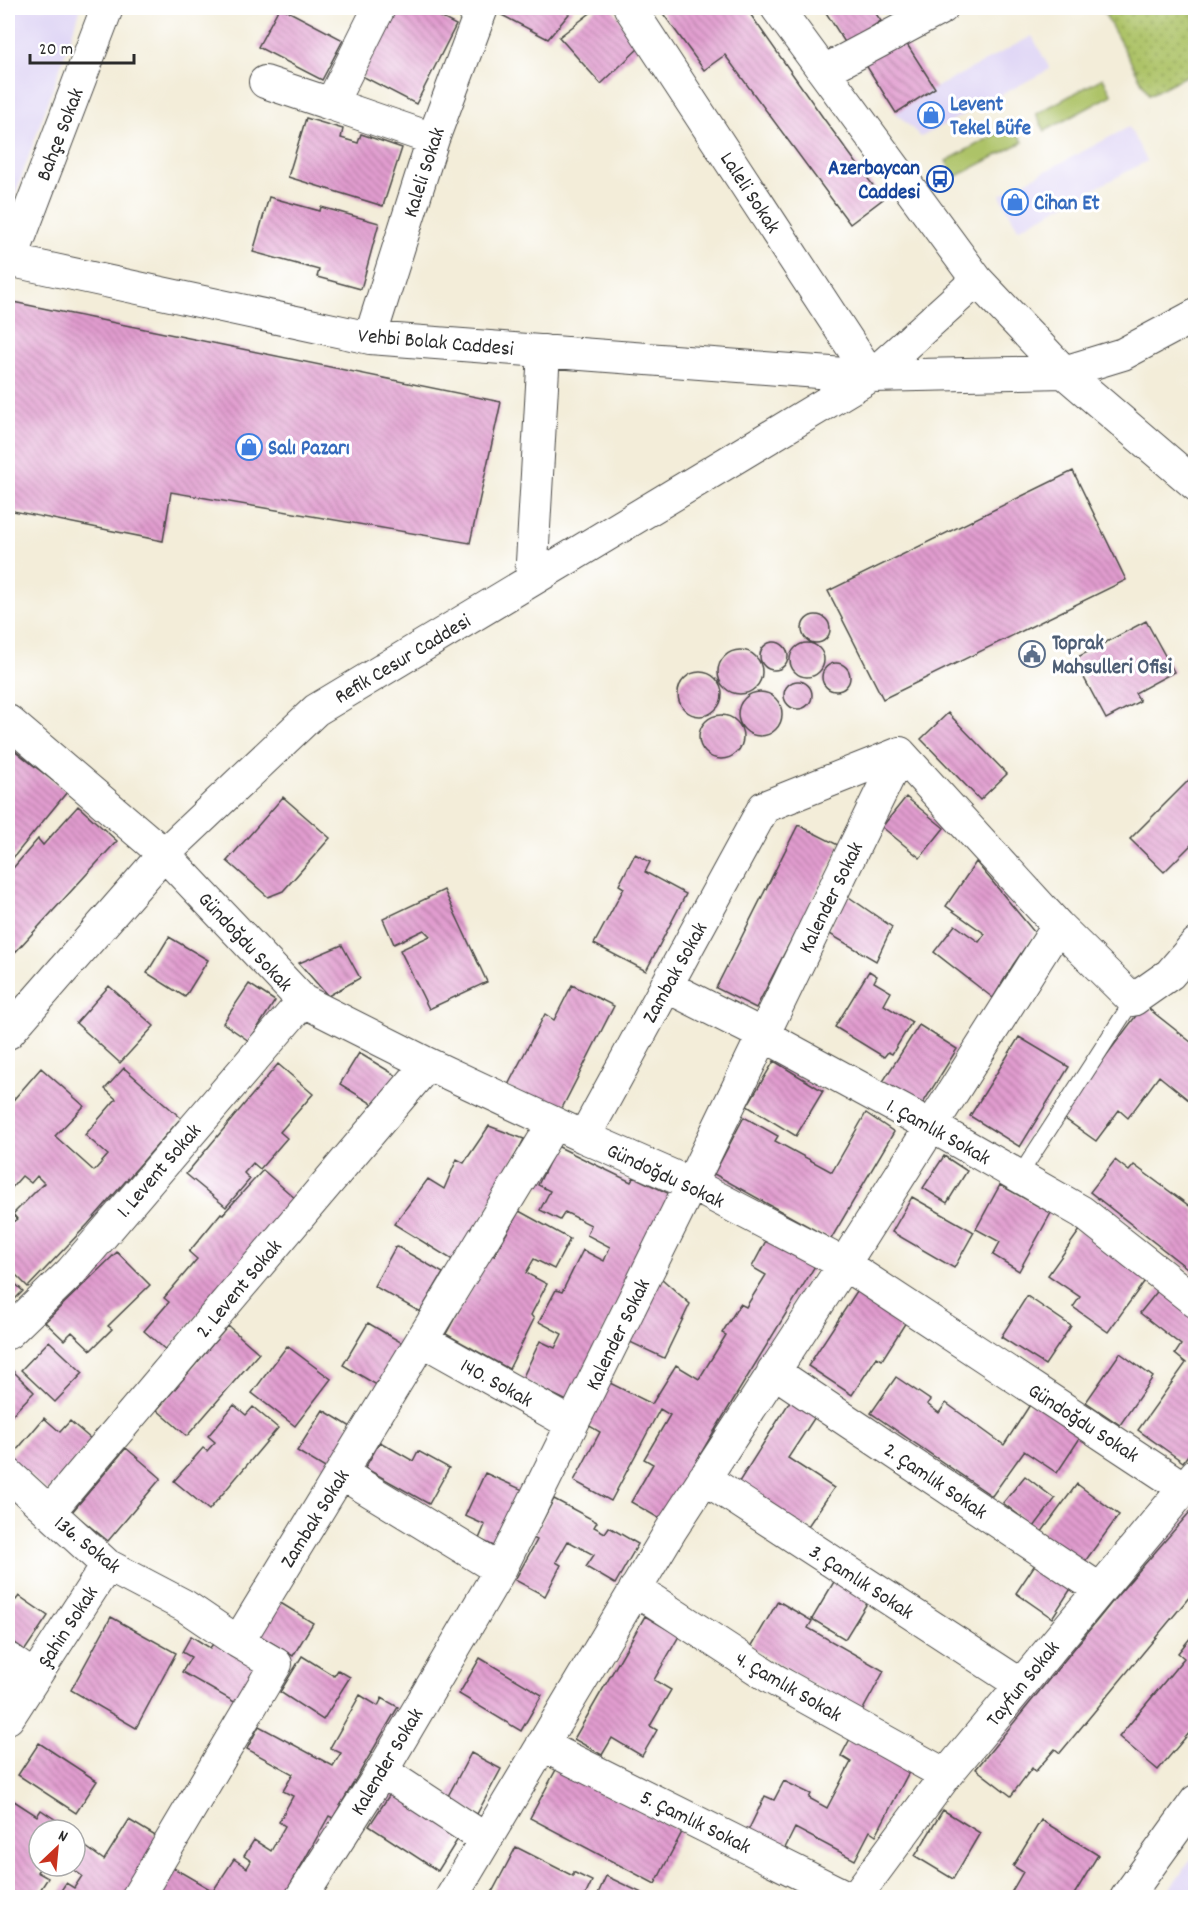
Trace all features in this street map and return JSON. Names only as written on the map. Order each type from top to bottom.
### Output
[{"type":"street","name":"Bahçe Sokak","points":[[10,260],[107,8]]},
{"type":"street","points":[[331,104],[379,8]]},
{"type":"street","name":"Kaleli Sokak","points":[[370,338],[433,139],[482,8]]},
{"type":"street","name":"Laleli Sokak","points":[[630,8],[871,376]]},
{"type":"street","points":[[777,8],[977,280],[1064,372],[1196,485]]},
{"type":"street","points":[[824,71],[942,8]]},
{"type":"street","points":[[265,82],[433,139]]},
{"type":"street","name":"Vehbi Bolak Caddesi","points":[[10,260],[370,338],[871,376],[1064,372],[1123,354],[1196,315]]},
{"type":"street","name":"Refik Cesur Caddesi","points":[[8,1033],[164,854],[316,710],[871,376],[977,280]]},
{"type":"street","points":[[531,580],[544,351]]},
{"type":"street","name":"Gündoğdu Sokak","points":[[8,721],[164,854],[303,1001],[428,1064],[691,1184],[844,1264],[1190,1481]]},
{"type":"street","points":[[900,753],[1058,926],[1133,1000],[1170,974],[1196,944]]},
{"type":"street","name":"Zambak Sokak","points":[[584,1137],[764,807],[900,753]]},
{"type":"street","name":"Kalender Sokak","points":[[301,1898],[382,1771],[500,1570],[691,1184],[900,753]]},
{"type":"street","points":[[451,1898],[670,1530],[844,1264],[1058,926]]},
{"type":"street","name":"1. Çamlık Sokak","points":[[666,986],[763,1035],[931,1126],[1082,1212],[1196,1302]]},
{"type":"street","name":"1. Levent Sokak","points":[[8,1333],[71,1272],[303,1001]]},
{"type":"street","name":"2. Levent Sokak","points":[[49,1512],[428,1064]]},
{"type":"street","name":"Zambak Sokak","points":[[238,1642],[554,1123]]},
{"type":"street","name":"140. Sokak","points":[[422,1340],[572,1424]]},
{"type":"street","name":"2. Çamlık Sokak","points":[[773,1371],[1099,1589]]},
{"type":"street","points":[[341,1473],[500,1570]]},
{"type":"street","name":"136. Sokak","points":[[8,1474],[107,1565],[185,1606],[238,1642]]},
{"type":"street","name":"3. Çamlık Sokak","points":[[704,1478],[1020,1684]]},
{"type":"street","name":"Tayfun Sokak","points":[[855,1898],[946,1775],[1190,1481]]},
{"type":"street","name":"Şahin Sokak","points":[[8,1718],[107,1565]]},
{"type":"street","name":"4. Çamlık Sokak","points":[[635,1589],[773,1679],[946,1775]]},
{"type":"street","points":[[137,1898],[276,1664],[238,1642]]},
{"type":"street","points":[[8,1659],[34,1677]]},
{"type":"street","name":"5. Çamlık Sokak","points":[[542,1745],[849,1898]]},
{"type":"street","points":[[382,1771],[485,1839]]},
{"type":"street","points":[[1126,1898],[1196,1801]]},
{"type":"lane","points":[[1019,1176],[1133,1000]]},
{"type":"shaded area","points":[[8,8],[81,8],[8,215]]},
{"type":"shaded area","points":[[1032,36],[1050,69],[921,137],[896,113],[935,88]]},
{"type":"shaded area","points":[[1129,127],[1147,161],[1018,229],[1000,195]]},
{"type":"shaded area","points":[[1195,1854],[1195,1897],[1164,1897]]},
{"type":"green space","points":[[1103,8],[1195,8],[1195,71],[1149,95]]},
{"type":"green space","points":[[1103,78],[1112,95],[1045,131],[1036,114]]},
{"type":"green space","points":[[1013,125],[1023,142],[955,177],[946,161]]},
{"type":"building","points":[[279,8],[343,40],[322,80],[258,47]]},
{"type":"building","points":[[397,8],[423,8],[456,25],[416,104],[362,76]]},
{"type":"building","points":[[497,8],[574,8],[548,39],[496,12]]},
{"type":"building","points":[[597,8],[612,8],[639,48],[601,84],[559,37]]},
{"type":"building","points":[[659,8],[746,8],[883,199],[850,224],[725,55],[704,70]]},
{"type":"building","points":[[823,8],[872,8],[881,21],[846,44]]},
{"type":"building","points":[[903,38],[935,88],[896,113],[864,62]]},
{"type":"building","points":[[306,118],[343,129],[341,138],[358,143],[361,134],[402,148],[383,206],[288,177]]},
{"type":"building","points":[[269,197],[320,211],[321,207],[379,223],[361,289],[317,277],[319,270],[253,252]]},
{"type":"building","name":"Salı Pazarı","points":[[8,301],[501,402],[470,543],[171,492],[163,541],[8,510]]},
{"type":"building","points":[[1073,471],[1126,580],[883,699],[828,591]]},
{"type":"building","points":[[816,615],[826,619],[830,629],[826,639],[816,643],[806,639],[802,629],[806,619]]},
{"type":"building","points":[[1146,621],[1174,672],[1135,693],[1140,701],[1106,719],[1074,659]]},
{"type":"building","points":[[774,642],[784,646],[788,656],[784,666],[774,670],[764,666],[760,656],[764,646]]},
{"type":"building","points":[[807,643],[819,648],[824,660],[819,672],[807,677],[795,672],[790,660],[795,648]]},
{"type":"building","points":[[740,650],[755,657],[762,672],[755,687],[740,694],[725,687],[718,672],[725,657]]},
{"type":"building","points":[[836,663],[846,667],[850,677],[846,687],[836,691],[826,687],[822,677],[826,667]]},
{"type":"building","points":[[700,672],[715,679],[722,694],[715,709],[700,716],[685,709],[678,694],[685,679]]},
{"type":"building","points":[[798,681],[808,685],[812,695],[808,705],[798,709],[788,705],[784,695],[788,685]]},
{"type":"building","points":[[760,692],[775,699],[782,714],[775,729],[760,736],[745,729],[738,714],[745,699]]},
{"type":"building","points":[[948,713],[1007,774],[980,800],[921,739]]},
{"type":"building","points":[[721,715],[736,722],[743,737],[736,752],[721,759],[706,752],[699,737],[706,722]]},
{"type":"building","points":[[9,746],[67,792],[8,864],[8,748]]},
{"type":"building","points":[[1196,773],[1196,840],[1164,872],[1130,839]]},
{"type":"building","points":[[283,797],[330,838],[283,891],[268,897],[227,861]]},
{"type":"building","points":[[906,797],[944,828],[920,858],[882,827]]},
{"type":"building","points":[[78,806],[117,841],[8,960],[8,874],[38,839],[43,845]]},
{"type":"building","points":[[798,825],[840,846],[756,1008],[716,988]]},
{"type":"building","points":[[635,854],[650,862],[645,872],[686,894],[646,971],[594,944],[624,888],[619,885]]},
{"type":"building","points":[[976,862],[1035,933],[993,998],[934,952],[955,925],[979,942],[985,934],[946,906]]},
{"type":"building","points":[[444,890],[487,982],[429,1009],[400,950],[430,936],[424,930],[394,944],[383,919]]},
{"type":"building","points":[[846,895],[892,927],[876,961],[828,933]]},
{"type":"building","points":[[169,937],[208,960],[185,997],[147,973]]},
{"type":"building","points":[[342,945],[360,978],[328,996],[299,963]]},
{"type":"building","points":[[869,971],[877,976],[874,982],[891,992],[884,1005],[912,1022],[892,1054],[888,1052],[884,1057],[835,1027]]},
{"type":"building","points":[[249,984],[275,1001],[249,1041],[223,1023]]},
{"type":"building","points":[[572,985],[614,1006],[559,1114],[507,1087],[545,1014],[554,1020]]},
{"type":"building","points":[[109,986],[154,1026],[120,1063],[76,1023]]},
{"type":"building","points":[[1144,1005],[1196,1046],[1196,1106],[1159,1076],[1128,1118],[1119,1110],[1096,1141],[1061,1116]]},
{"type":"building","points":[[919,1025],[957,1049],[920,1108],[882,1083]]},
{"type":"building","points":[[1019,1037],[1069,1067],[1020,1147],[970,1116]]},
{"type":"building","points":[[359,1053],[397,1076],[377,1107],[340,1084]]},
{"type":"building","points":[[774,1061],[823,1091],[796,1136],[747,1106]]},
{"type":"building","points":[[278,1064],[313,1094],[280,1132],[287,1138],[260,1169],[253,1163],[244,1173],[250,1179],[226,1207],[186,1174]]},
{"type":"building","points":[[41,1068],[84,1106],[55,1136],[94,1171],[108,1155],[85,1135],[116,1099],[105,1089],[124,1068],[181,1118],[88,1224],[28,1287],[8,1267],[8,1218],[12,1223],[17,1219],[13,1214],[44,1183],[37,1176],[31,1183],[22,1176],[8,1192],[8,1106]]},
{"type":"building","points":[[866,1113],[894,1132],[831,1239],[714,1174],[744,1117],[778,1136],[775,1141],[832,1172]]},
{"type":"building","points":[[489,1126],[524,1139],[459,1264],[394,1224],[428,1179],[444,1189],[457,1159],[464,1163]]},
{"type":"building","points":[[557,1146],[631,1182],[634,1177],[672,1195],[569,1402],[522,1379],[540,1341],[555,1348],[562,1334],[539,1322],[556,1290],[562,1292],[583,1250],[604,1261],[610,1247],[587,1235],[591,1225],[565,1212],[560,1220],[540,1210],[550,1191],[538,1185]]},
{"type":"building","points":[[944,1156],[967,1171],[947,1203],[923,1188]]},
{"type":"building","points":[[1115,1160],[1129,1171],[1134,1165],[1196,1211],[1196,1275],[1090,1192]]},
{"type":"building","points":[[263,1170],[297,1200],[167,1351],[144,1331],[169,1302],[164,1298],[197,1259],[189,1252],[221,1213],[223,1214]]},
{"type":"building","points":[[1000,1185],[1051,1213],[1019,1271],[993,1255],[1000,1242],[976,1229]]},
{"type":"building","points":[[912,1197],[974,1232],[954,1268],[892,1232]]},
{"type":"building","points":[[519,1211],[570,1239],[554,1269],[534,1259],[526,1273],[547,1284],[531,1315],[534,1319],[509,1369],[446,1334],[490,1253],[494,1256]]},
{"type":"building","points":[[1080,1230],[1147,1278],[1108,1332],[1073,1307],[1080,1297],[1048,1275]]},
{"type":"building","points":[[769,1235],[818,1261],[662,1520],[631,1502],[653,1464],[644,1459],[670,1415],[660,1409],[611,1501],[574,1481],[600,1432],[586,1424],[608,1382],[652,1404],[676,1365],[699,1379],[726,1335],[722,1333],[740,1304],[746,1307],[766,1275],[752,1267]]},
{"type":"building","points":[[396,1246],[443,1273],[420,1312],[374,1286]]},
{"type":"building","points":[[117,1252],[150,1285],[108,1326],[112,1329],[91,1350],[72,1332],[64,1340],[45,1322]]},
{"type":"building","points":[[8,1277],[23,1291],[8,1306]]},
{"type":"building","points":[[661,1278],[690,1304],[664,1358],[630,1342]]},
{"type":"building","points":[[1160,1288],[1196,1316],[1196,1328],[1190,1335],[1196,1339],[1196,1444],[1183,1462],[1138,1430],[1186,1363],[1175,1354],[1181,1345],[1140,1313]]},
{"type":"building","points":[[857,1291],[906,1322],[882,1360],[877,1357],[852,1395],[808,1366]]},
{"type":"building","points":[[1027,1296],[1071,1326],[1045,1365],[1001,1337]]},
{"type":"building","points":[[368,1323],[404,1344],[380,1387],[343,1365]]},
{"type":"building","points":[[228,1326],[259,1353],[187,1436],[157,1410]]},
{"type":"building","points":[[49,1341],[83,1373],[55,1402],[21,1370]]},
{"type":"building","points":[[287,1346],[331,1379],[295,1426],[252,1393]]},
{"type":"building","points":[[1120,1353],[1153,1377],[1120,1425],[1086,1402]]},
{"type":"building","points":[[8,1366],[34,1392],[8,1419]]},
{"type":"building","points":[[896,1377],[930,1400],[927,1404],[939,1413],[946,1403],[1004,1445],[1033,1400],[1084,1432],[1057,1473],[1024,1451],[992,1496],[871,1413]]},
{"type":"building","points":[[792,1398],[817,1414],[788,1458],[834,1488],[806,1529],[737,1485]]},
{"type":"building","points":[[234,1405],[246,1415],[253,1407],[278,1428],[209,1510],[174,1481],[203,1448],[207,1451],[215,1442],[208,1436]]},
{"type":"building","points":[[323,1410],[356,1430],[330,1471],[297,1451]]},
{"type":"building","points":[[44,1418],[60,1432],[70,1421],[92,1440],[48,1491],[10,1458]]},
{"type":"building","points":[[380,1442],[413,1461],[418,1451],[449,1468],[429,1504],[365,1468]]},
{"type":"building","points":[[126,1448],[161,1478],[108,1541],[72,1512]]},
{"type":"building","points":[[485,1473],[523,1490],[496,1547],[479,1539],[485,1525],[465,1516]]},
{"type":"building","points":[[1025,1476],[1055,1499],[1034,1527],[1003,1503]]},
{"type":"building","points":[[1077,1484],[1119,1515],[1083,1564],[1041,1533]]},
{"type":"building","points":[[554,1499],[597,1522],[594,1527],[605,1533],[609,1527],[638,1544],[615,1584],[586,1567],[594,1555],[568,1541],[556,1562],[561,1565],[545,1596],[515,1580],[537,1540],[533,1538]]},
{"type":"building","points":[[1196,1505],[1196,1589],[1060,1753],[1055,1749],[1035,1772],[1032,1768],[1011,1796],[976,1769],[1117,1596]]},
{"type":"building","points":[[1038,1560],[1074,1584],[1052,1618],[1016,1593]]},
{"type":"building","points":[[835,1580],[869,1600],[845,1639],[812,1619]]},
{"type":"building","points":[[8,1594],[16,1600],[19,1596],[48,1616],[25,1650],[8,1638]]},
{"type":"building","points":[[778,1601],[812,1621],[808,1628],[884,1671],[861,1713],[751,1647]]},
{"type":"building","points":[[279,1602],[313,1623],[293,1656],[259,1635]]},
{"type":"building","points":[[645,1616],[679,1636],[654,1680],[671,1690],[650,1726],[657,1730],[642,1756],[612,1738],[602,1755],[574,1739]]},
{"type":"building","points":[[111,1617],[176,1653],[136,1728],[71,1690]]},
{"type":"building","points":[[1196,1631],[1196,1725],[1158,1770],[1119,1737],[1184,1658],[1178,1653]]},
{"type":"building","points":[[191,1636],[210,1648],[215,1641],[257,1666],[236,1703],[182,1672],[191,1657],[182,1652]]},
{"type":"building","points":[[302,1656],[334,1676],[338,1670],[350,1677],[323,1720],[280,1692]]},
{"type":"building","points":[[480,1658],[542,1695],[521,1731],[459,1694]]},
{"type":"building","points":[[360,1695],[378,1706],[382,1698],[398,1707],[333,1818],[329,1816],[283,1898],[161,1898],[155,1894],[172,1867],[213,1891],[234,1859],[247,1868],[251,1861],[244,1856],[254,1840],[271,1851],[285,1826],[279,1822],[293,1796],[283,1791],[293,1774],[247,1749],[259,1726],[333,1766],[341,1753],[330,1748]]},
{"type":"building","points":[[851,1737],[911,1768],[876,1835],[870,1831],[855,1860],[795,1828],[784,1850],[747,1833],[765,1796],[774,1800],[784,1781],[811,1794],[809,1798],[827,1808],[851,1762],[841,1756]]},
{"type":"building","points":[[39,1743],[97,1781],[76,1813],[18,1775]]},
{"type":"building","points":[[471,1753],[501,1769],[477,1814],[447,1798]]},
{"type":"building","points":[[558,1766],[682,1832],[655,1884],[530,1818]]},
{"type":"building","points":[[392,1791],[461,1834],[438,1871],[369,1826]]},
{"type":"building","points":[[8,1797],[37,1816],[41,1810],[53,1818],[27,1818],[27,1878],[48,1878],[35,1898],[18,1898],[8,1891],[8,1851],[11,1846],[8,1843]]},
{"type":"building","points":[[943,1810],[980,1833],[953,1879],[915,1856]]},
{"type":"building","points":[[129,1820],[162,1840],[125,1898],[56,1898],[66,1883],[74,1888],[81,1878],[87,1878],[87,1848],[104,1860]]},
{"type":"building","points":[[1041,1820],[1098,1855],[1072,1898],[1008,1898],[1023,1872],[1013,1866]]},
{"type":"building","points":[[516,1847],[573,1876],[573,1872],[592,1881],[584,1898],[489,1898]]},
{"type":"building","points":[[606,1876],[644,1894],[642,1898],[596,1898]]},
{"type":"place","name":"Levent Tekel Büfe","points":[[931,115]]},
{"type":"place","name":"Azerbaycan Caddesi","points":[[940,179]]},
{"type":"place","name":"Cihan Et","points":[[1015,202]]},
{"type":"place","name":"Salı Pazarı","points":[[249,447]]},
{"type":"place","name":"Toprak Mahsulleri Ofisi","points":[[1032,654]]}]
